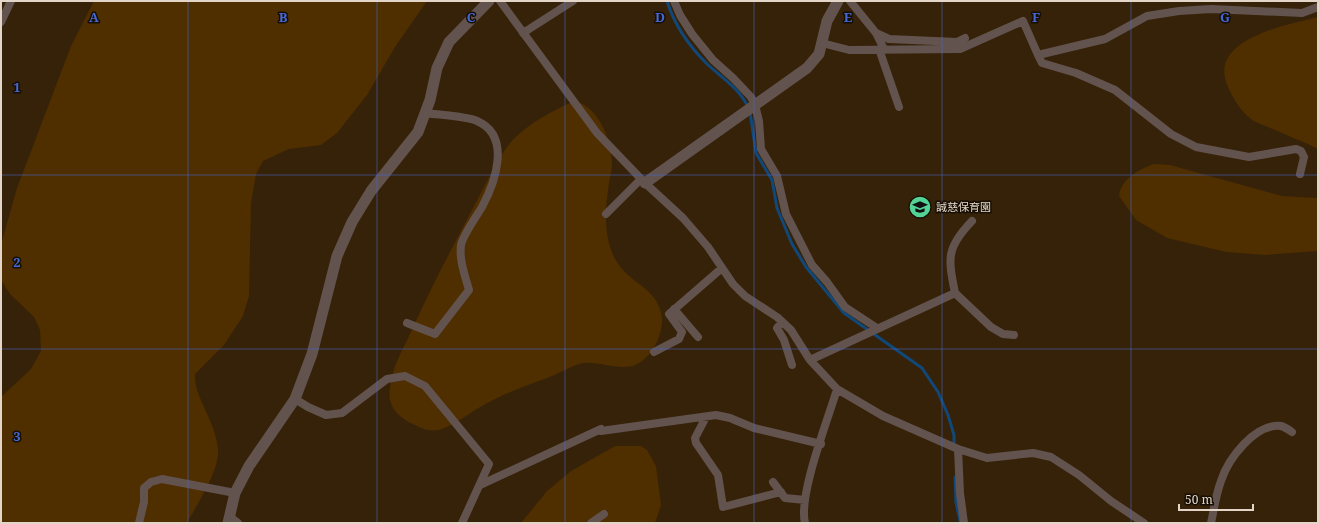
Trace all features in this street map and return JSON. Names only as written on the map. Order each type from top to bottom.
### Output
[{"type":"street","points":[[1,22],[11,1]]},
{"type":"street","points":[[232,521],[235,493],[249,466],[296,399],[312,354],[337,256],[352,222],[371,191],[418,132],[430,100],[437,68],[449,42],[489,1]]},
{"type":"street","points":[[500,1],[597,133],[643,181],[683,218],[708,247],[732,284],[745,296],[791,330],[810,360],[837,389],[883,416],[958,449],[987,458],[1033,453],[1051,458],[1079,475],[1111,501],[1144,523]]},
{"type":"street","points":[[523,33],[573,1]]},
{"type":"street","points":[[674,1],[680,15],[692,34],[713,60],[751,97],[755,105],[759,121],[761,149],[777,176],[786,214],[802,249],[812,265],[827,282],[845,307],[877,328]]},
{"type":"street","points":[[606,214],[643,181],[808,68],[819,54],[827,21],[838,1]]},
{"type":"street","points":[[850,1],[876,33],[899,107]]},
{"type":"street","points":[[1038,55],[1105,39],[1146,16],[1178,11],[1211,10],[1302,13],[1318,7]]},
{"type":"street","points":[[822,44],[849,50],[960,49],[1023,21],[1042,63],[1076,73],[1115,90],[1171,134],[1196,147],[1249,157],[1296,149],[1301,152],[1304,157],[1300,174]]},
{"type":"street","points":[[876,33],[889,39],[957,42],[965,38]]},
{"type":"street","points":[[407,323],[435,334],[468,290],[461,262],[461,244],[492,189],[499,161],[494,137],[487,127],[476,120],[425,113]]},
{"type":"street","points":[[972,221],[961,232],[951,249],[950,266],[955,293],[991,327],[1003,334],[1014,335]]},
{"type":"street","points":[[654,352],[679,339],[682,332],[669,314],[722,268]]},
{"type":"street","points":[[810,360],[955,293]]},
{"type":"street","points":[[674,309],[698,337]]},
{"type":"street","points":[[782,322],[777,328],[784,340],[792,365]]},
{"type":"street","points":[[296,399],[308,407],[326,415],[342,413],[387,379],[405,376],[425,386],[489,464],[462,523]]},
{"type":"street","points":[[805,523],[803,514],[805,500],[837,389]]},
{"type":"street","points":[[480,485],[601,429],[601,431],[716,415],[730,418],[754,428],[821,444]]},
{"type":"street","points":[[706,417],[695,438],[696,443],[718,476],[722,507],[781,492]]},
{"type":"street","points":[[1211,523],[1220,480],[1234,455],[1256,434],[1270,427],[1282,426],[1292,432]]},
{"type":"street","points":[[958,449],[960,493],[964,523]]},
{"type":"street","points":[[139,523],[144,502],[144,488],[151,482],[162,479],[235,493]]},
{"type":"street","points":[[773,482],[785,498],[805,500]]},
{"type":"street","points":[[591,523],[604,514]]},
{"type":"shaded area","points":[[94,1],[427,1],[395,47],[367,95],[337,133],[321,145],[289,149],[263,161],[256,174],[251,203],[249,296],[243,316],[224,345],[195,374],[197,391],[216,437],[218,456],[210,482],[187,523],[1,523],[1,397],[31,369],[41,351],[40,330],[34,317],[10,294],[1,280],[2,241],[17,188],[71,46]]},
{"type":"shaded area","points":[[1318,17],[1318,149],[1258,123],[1247,116],[1230,91],[1224,71],[1228,57],[1239,46],[1253,37],[1270,30]]},
{"type":"shaded area","points":[[575,101],[583,104],[597,117],[609,144],[612,169],[608,187],[606,223],[609,244],[618,264],[625,272],[648,291],[657,302],[660,309],[662,324],[656,344],[649,355],[633,366],[619,367],[590,363],[579,364],[499,397],[449,426],[437,430],[429,430],[419,427],[402,418],[396,412],[390,399],[390,390],[391,379],[395,366],[429,294],[506,148],[517,135],[541,118]]},
{"type":"shaded area","points":[[1153,164],[1170,165],[1282,196],[1318,198],[1318,251],[1265,255],[1226,252],[1167,238],[1136,220],[1119,196],[1123,185],[1131,176]]},
{"type":"shaded area","points":[[615,446],[641,446],[647,450],[656,466],[661,505],[655,523],[521,523],[547,491],[571,471]]},
{"type":"waterway","points":[[667,1],[678,27],[689,43],[707,64],[735,89],[748,107]]},
{"type":"waterway","points":[[750,112],[756,153],[772,180],[777,208],[792,244],[806,267],[844,313],[922,368],[938,392],[948,415],[954,435],[954,446]]},
{"type":"waterway","points":[[955,477],[956,502],[960,521]]},
{"type":"place","name":"誠慈保育園","points":[[920,207]]}]
